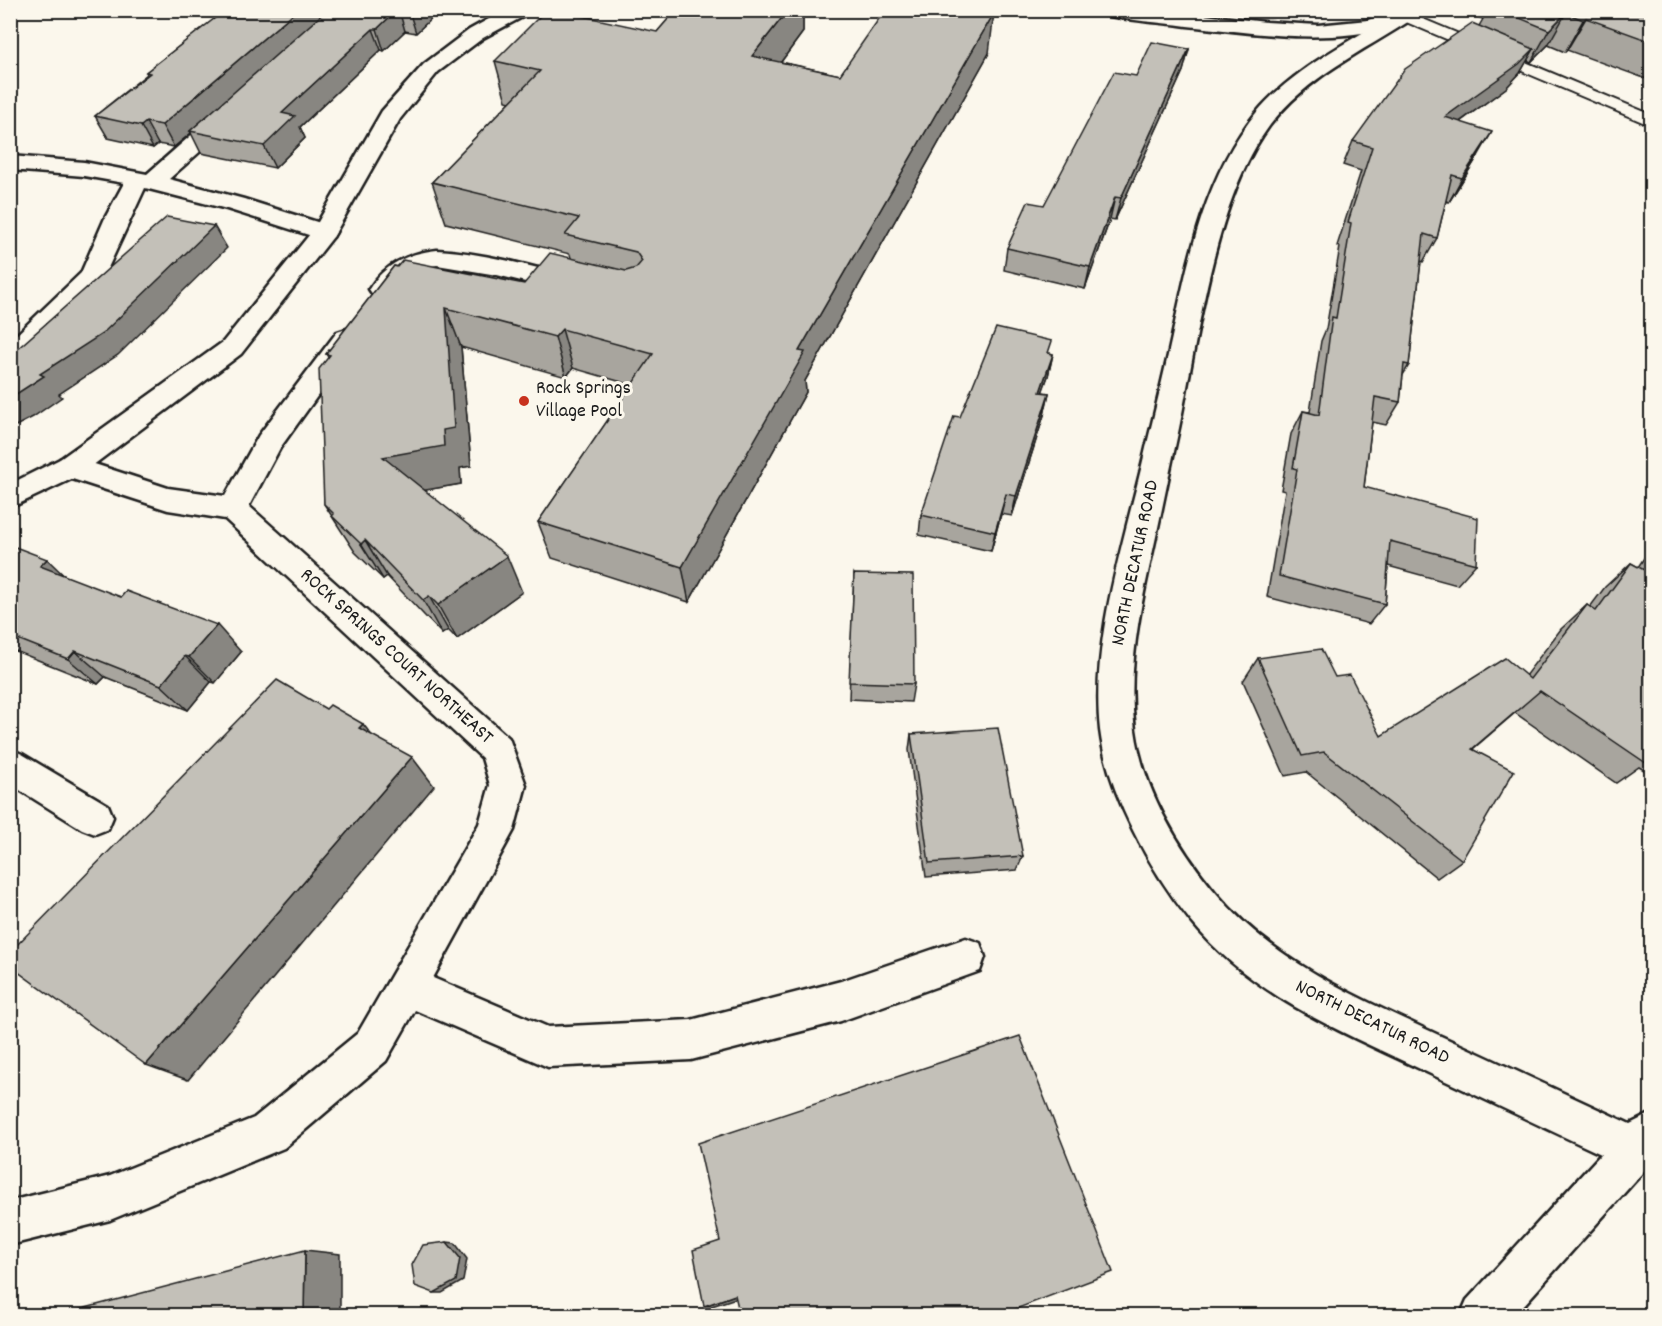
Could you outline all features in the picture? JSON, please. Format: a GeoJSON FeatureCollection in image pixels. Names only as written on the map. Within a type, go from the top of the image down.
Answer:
{"type":"FeatureCollection","features":[{"type":"Feature","properties":{"kind":"street"},"geometry":{"type":"LineString","coordinates":[[10,497],[70,467],[232,348],[324,232],[390,116],[431,68],[476,34],[521,10]]}},
{"type":"Feature","properties":{"kind":"street"},"geometry":{"type":"LineString","coordinates":[[1108,10],[1310,31],[1353,29],[1409,13]]}},
{"type":"Feature","properties":{"kind":"street","name":"NORTH DECATUR ROAD"},"geometry":{"type":"LineString","coordinates":[[1409,13],[1284,96],[1248,141],[1232,170],[1207,245],[1120,623],[1115,692],[1118,735],[1133,787],[1148,823],[1189,891],[1218,926],[1257,960],[1291,984],[1325,1003],[1643,1141]]}},
{"type":"Feature","properties":{"kind":"street"},"geometry":{"type":"LineString","coordinates":[[10,357],[92,277],[117,218],[144,182],[248,97]]}},
{"type":"Feature","properties":{"kind":"street"},"geometry":{"type":"LineString","coordinates":[[10,163],[84,170],[144,182],[264,212],[324,232]]}},
{"type":"Feature","properties":{"kind":"street"},"geometry":{"type":"LineString","coordinates":[[70,467],[168,499],[233,509],[269,442],[392,276],[423,259],[471,262],[599,292]]}},
{"type":"Feature","properties":{"kind":"street","name":"ROCK SPRINGS COURT NORTHEAST"},"geometry":{"type":"LineString","coordinates":[[10,1223],[110,1198],[269,1133],[372,1047],[496,830],[508,785],[497,748],[233,509]]}},
{"type":"Feature","properties":{"kind":"street"},"geometry":{"type":"LineString","coordinates":[[10,765],[95,817]]}},
{"type":"Feature","properties":{"kind":"street"},"geometry":{"type":"LineString","coordinates":[[407,987],[548,1047],[691,1040],[841,1001],[966,957]]}},
{"type":"Feature","properties":{"kind":"street"},"geometry":{"type":"LineString","coordinates":[[1483,1316],[1643,1141]]}},
{"type":"Feature","properties":{"kind":"lane"},"geometry":{"type":"LineString","coordinates":[[1409,13],[1652,121]]}},
{"type":"Feature","properties":{"kind":"building"},"geometry":{"type":"Polygon","coordinates":[[[221,10],[297,10],[162,125],[146,122],[141,126],[95,116],[150,73],[146,72],[224,11],[221,10]]]}},
{"type":"Feature","properties":{"kind":"building"},"geometry":{"type":"Polygon","coordinates":[[[327,10],[397,10],[377,29],[373,29],[282,113],[295,116],[264,146],[190,131],[327,10]]]}},
{"type":"Feature","properties":{"kind":"building"},"geometry":{"type":"Polygon","coordinates":[[[546,10],[657,32],[676,10],[788,10],[752,56],[840,75],[885,10],[981,10],[994,13],[799,351],[805,352],[682,567],[538,522],[653,354],[562,329],[555,337],[446,308],[454,428],[443,430],[444,446],[383,457],[507,556],[438,605],[429,596],[423,600],[365,540],[361,544],[332,516],[334,514],[324,504],[319,369],[330,355],[326,354],[394,266],[397,267],[403,260],[524,284],[550,253],[626,271],[636,268],[642,261],[636,252],[565,235],[579,218],[432,182],[540,71],[495,61],[546,10]]]}},
{"type":"Feature","properties":{"kind":"building"},"geometry":{"type":"Polygon","coordinates":[[[1500,10],[1652,10],[1652,42],[1566,13],[1549,30],[1500,10]]]}},
{"type":"Feature","properties":{"kind":"building"},"geometry":{"type":"Polygon","coordinates":[[[1472,23],[1534,49],[1519,64],[1445,117],[1492,132],[1462,178],[1452,175],[1437,238],[1424,234],[1409,365],[1404,364],[1400,402],[1375,397],[1364,487],[1478,518],[1476,564],[1390,541],[1385,604],[1279,576],[1297,469],[1293,468],[1303,411],[1319,415],[1332,317],[1336,318],[1351,223],[1348,222],[1372,147],[1353,141],[1405,69],[1472,23]]]}},
{"type":"Feature","properties":{"kind":"building"},"geometry":{"type":"Polygon","coordinates":[[[1152,42],[1189,49],[1121,198],[1115,197],[1090,267],[1007,248],[1028,202],[1044,205],[1114,72],[1136,76],[1152,42]]]}},
{"type":"Feature","properties":{"kind":"building"},"geometry":{"type":"Polygon","coordinates":[[[167,217],[214,226],[102,334],[40,374],[44,376],[10,398],[10,346],[16,350],[167,217]]]}},
{"type":"Feature","properties":{"kind":"building"},"geometry":{"type":"Polygon","coordinates":[[[996,328],[1052,341],[1048,353],[1053,354],[1040,392],[1049,393],[1016,496],[1006,494],[995,532],[921,515],[954,416],[960,417],[996,328]]]}},
{"type":"Feature","properties":{"kind":"building"},"geometry":{"type":"Polygon","coordinates":[[[10,545],[47,559],[40,566],[121,597],[126,591],[217,625],[189,657],[185,656],[161,685],[75,651],[68,659],[10,636],[10,545]]]}},
{"type":"Feature","properties":{"kind":"building"},"geometry":{"type":"Polygon","coordinates":[[[1652,562],[1652,755],[1646,763],[1540,691],[1472,749],[1514,771],[1462,860],[1324,752],[1302,756],[1258,658],[1321,649],[1335,677],[1350,675],[1381,736],[1505,658],[1530,679],[1587,605],[1596,611],[1631,563],[1646,571],[1652,562]]]}},
{"type":"Feature","properties":{"kind":"building"},"geometry":{"type":"Polygon","coordinates":[[[854,574],[913,575],[914,684],[849,682],[854,574]]]}},
{"type":"Feature","properties":{"kind":"building"},"geometry":{"type":"Polygon","coordinates":[[[277,680],[326,709],[330,705],[363,724],[359,728],[412,757],[146,1065],[10,966],[10,952],[277,680]]]}},
{"type":"Feature","properties":{"kind":"building"},"geometry":{"type":"Polygon","coordinates":[[[998,728],[1023,856],[929,863],[911,734],[998,728]]]}},
{"type":"Feature","properties":{"kind":"building"},"geometry":{"type":"Polygon","coordinates":[[[1020,1036],[1113,1272],[997,1316],[740,1316],[735,1295],[704,1306],[693,1250],[720,1241],[698,1143],[1020,1036]]]}},
{"type":"Feature","properties":{"kind":"building"},"geometry":{"type":"Polygon","coordinates":[[[447,1242],[460,1258],[456,1281],[434,1293],[415,1286],[412,1265],[423,1245],[447,1242]]]}},
{"type":"Feature","properties":{"kind":"building"},"geometry":{"type":"Polygon","coordinates":[[[305,1250],[304,1316],[55,1316],[305,1250]]]}},
{"type":"Feature","properties":{"kind":"place","name":"Rock Springs Village Pool"},"geometry":{"type":"Point","coordinates":[524,401]}}]}
